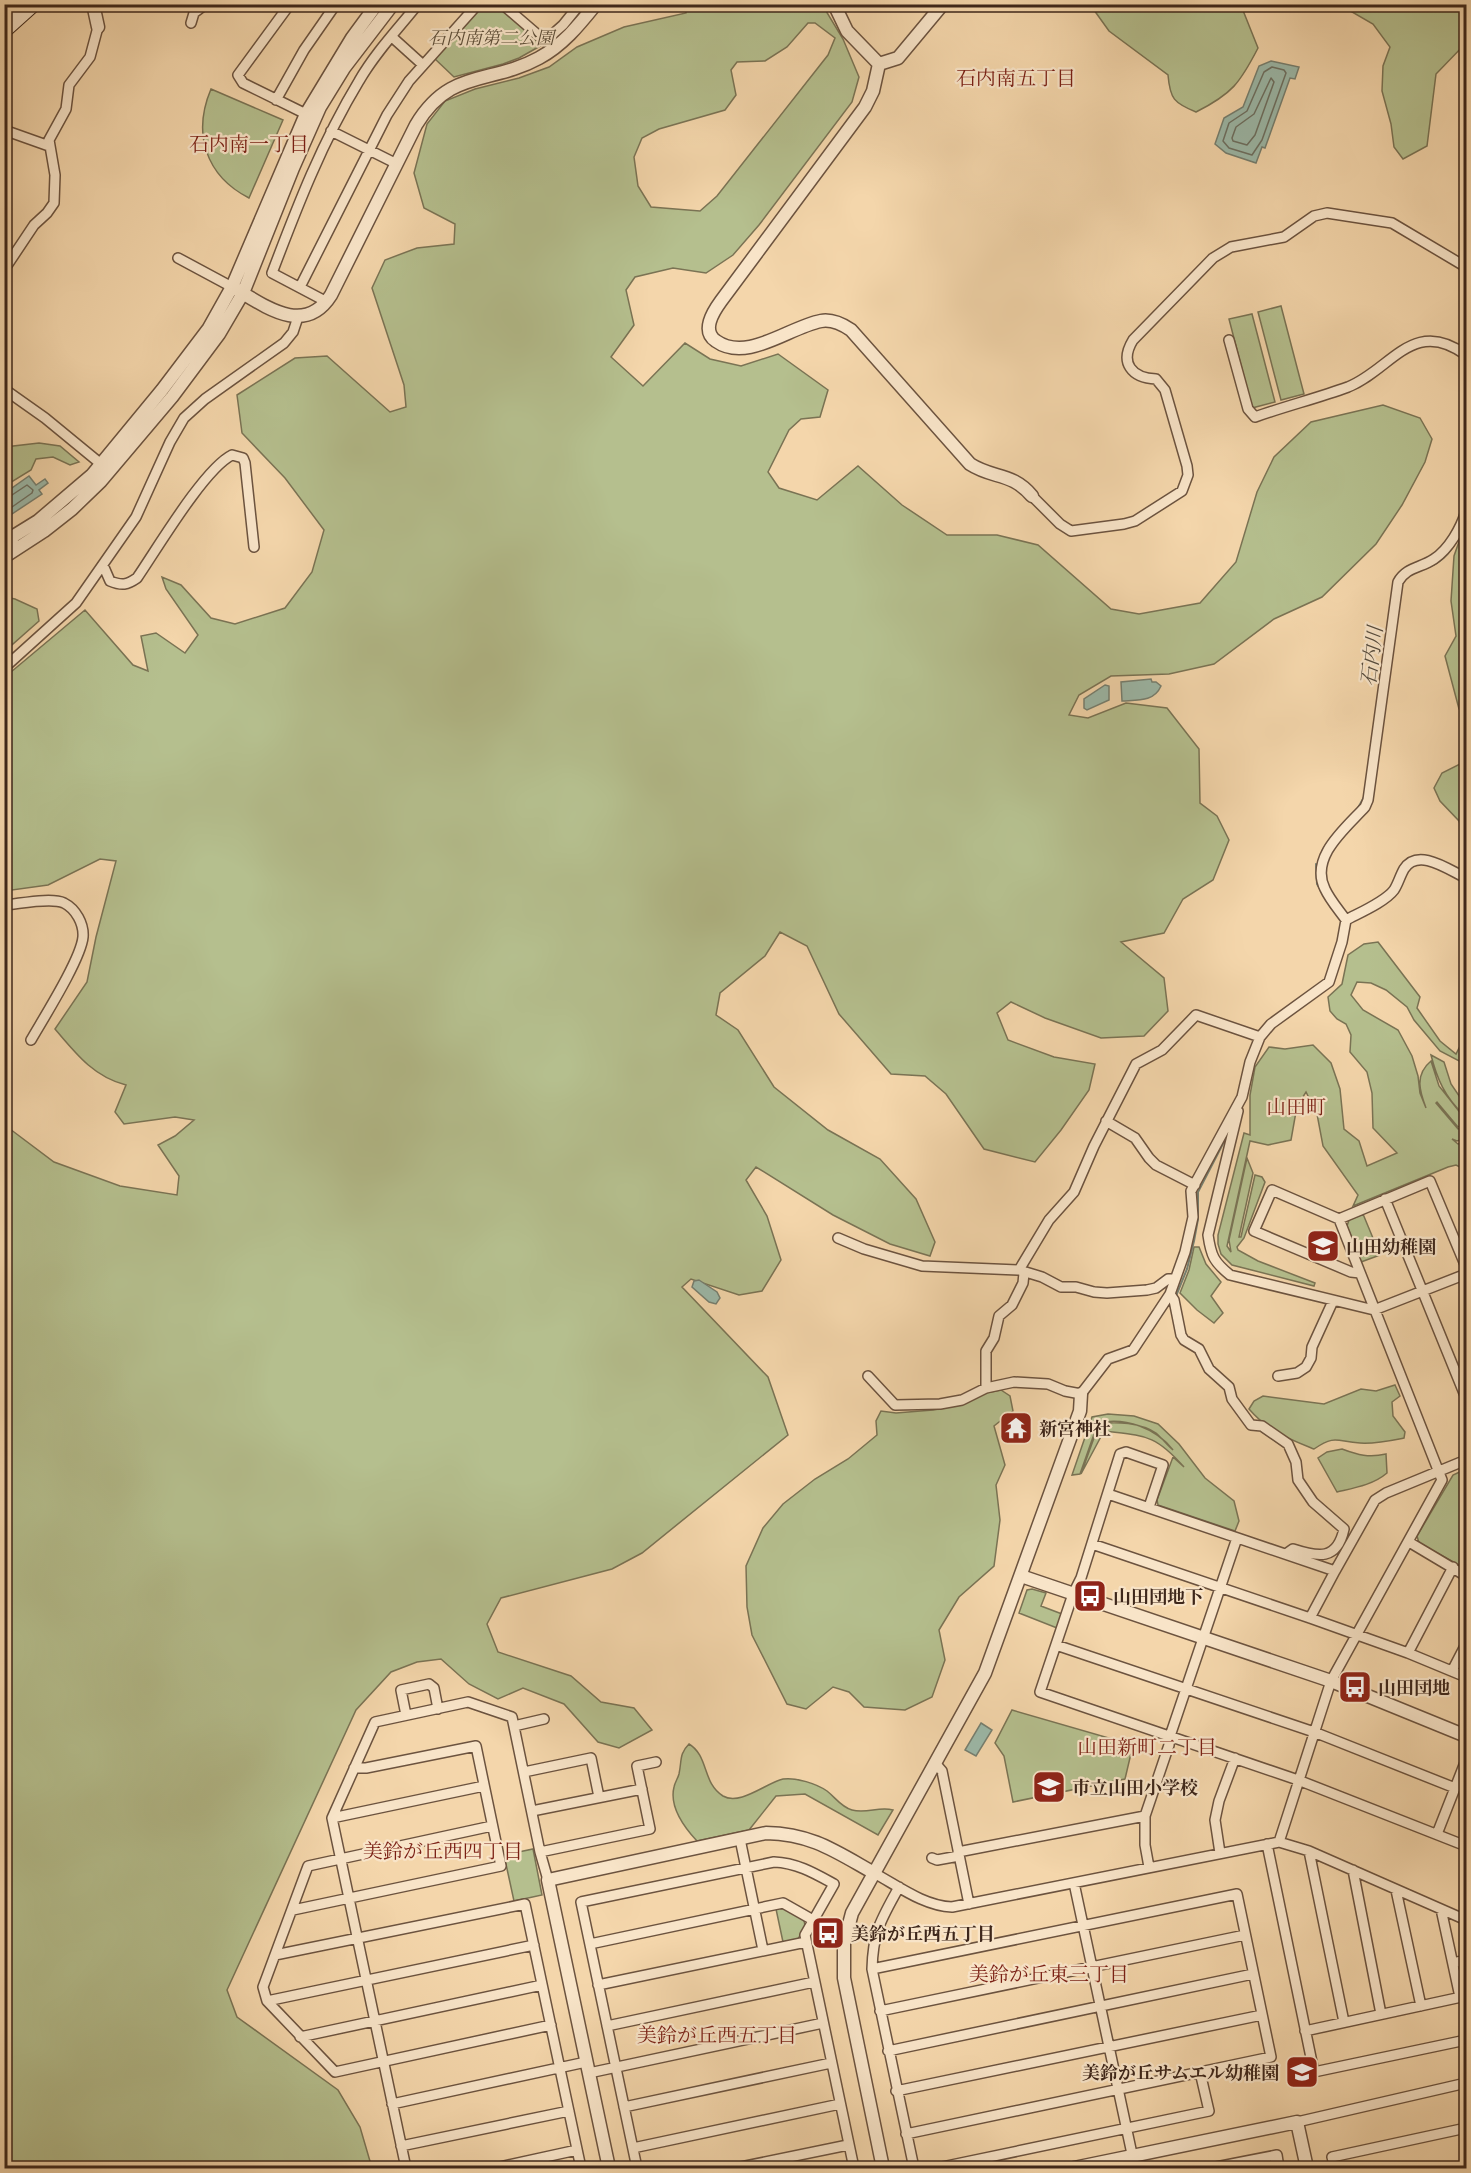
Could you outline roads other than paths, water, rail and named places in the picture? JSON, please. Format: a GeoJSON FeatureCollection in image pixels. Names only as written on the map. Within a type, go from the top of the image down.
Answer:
{"type":"FeatureCollection","features":[{"type":"Feature","properties":{"kind":"main road"},"geometry":{"type":"LineString","coordinates":[[4,15],[16,4]]}},
{"type":"Feature","properties":{"kind":"main road"},"geometry":{"type":"LineString","coordinates":[[4,31],[34,4]]}},
{"type":"Feature","properties":{"kind":"street"},"geometry":{"type":"LineString","coordinates":[[4,270],[34,225],[48,213],[54,203],[55,175],[49,146],[51,136],[66,109],[69,85],[90,57],[98,27],[93,4]]}},
{"type":"Feature","properties":{"kind":"street"},"geometry":{"type":"LineString","coordinates":[[191,23],[194,14],[206,4]]}},
{"type":"Feature","properties":{"kind":"street"},"geometry":{"type":"LineString","coordinates":[[290,4],[238,75],[243,83],[306,114]]}},
{"type":"Feature","properties":{"kind":"street"},"geometry":{"type":"LineString","coordinates":[[276,100],[304,50],[336,4]]}},
{"type":"Feature","properties":{"kind":"street"},"geometry":{"type":"LineString","coordinates":[[9,539],[72,509],[101,481],[172,397],[228,322],[237,290],[306,114],[352,38],[377,4]]}},
{"type":"Feature","properties":{"kind":"street"},"geometry":{"type":"LineString","coordinates":[[4,556],[9,539],[65,500],[101,465],[200,341],[237,290],[320,107],[349,61],[393,4]]}},
{"type":"Feature","properties":{"kind":"street"},"geometry":{"type":"LineString","coordinates":[[327,302],[272,273],[303,189],[331,131],[360,79],[418,4]]}},
{"type":"Feature","properties":{"kind":"street"},"geometry":{"type":"LineString","coordinates":[[300,287],[387,115],[409,81],[478,4]]}},
{"type":"Feature","properties":{"kind":"street"},"geometry":{"type":"LineString","coordinates":[[502,4],[545,41],[574,6]]}},
{"type":"Feature","properties":{"kind":"street"},"geometry":{"type":"LineString","coordinates":[[178,258],[284,315],[298,316],[317,310],[327,302],[422,115],[437,98],[465,81],[506,71],[538,59],[566,39],[596,4]]}},
{"type":"Feature","properties":{"kind":"street"},"geometry":{"type":"LineString","coordinates":[[834,4],[847,31],[879,64]]}},
{"type":"Feature","properties":{"kind":"street"},"geometry":{"type":"LineString","coordinates":[[879,64],[898,58],[943,4]]}},
{"type":"Feature","properties":{"kind":"street"},"geometry":{"type":"LineString","coordinates":[[392,37],[423,66]]}},
{"type":"Feature","properties":{"kind":"street"},"geometry":{"type":"LineString","coordinates":[[879,64],[873,92],[865,107],[720,301],[712,314],[709,324],[710,333],[713,339],[726,347],[738,349],[764,343],[821,321],[839,323],[851,330],[970,464],[984,472],[1013,479],[1024,486],[1060,524],[1071,531],[1135,521],[1182,491],[1188,475],[1187,466],[1165,390],[1156,379],[1135,374],[1130,366],[1128,352],[1133,340],[1214,258],[1231,248],[1284,237],[1314,216],[1328,213],[1392,223],[1467,267]]}},
{"type":"Feature","properties":{"kind":"street"},"geometry":{"type":"LineString","coordinates":[[4,130],[49,146]]}},
{"type":"Feature","properties":{"kind":"street"},"geometry":{"type":"LineString","coordinates":[[331,131],[397,164]]}},
{"type":"Feature","properties":{"kind":"street"},"geometry":{"type":"LineString","coordinates":[[4,668],[76,603],[136,518],[170,441],[184,418],[205,399],[284,343],[294,332],[298,316]]}},
{"type":"Feature","properties":{"kind":"street"},"geometry":{"type":"LineString","coordinates":[[1229,340],[1248,409],[1256,417],[1350,386],[1390,357],[1416,344],[1439,342],[1467,355]]}},
{"type":"Feature","properties":{"kind":"street"},"geometry":{"type":"LineString","coordinates":[[4,389],[45,417],[101,465]]}},
{"type":"Feature","properties":{"kind":"street"},"geometry":{"type":"LineString","coordinates":[[103,565],[110,581],[119,585],[128,584],[137,578],[193,496],[225,459],[232,455],[243,458],[245,463],[254,547]]}},
{"type":"Feature","properties":{"kind":"street"},"geometry":{"type":"LineString","coordinates":[[1467,511],[1443,551],[1428,562],[1406,572],[1398,582],[1368,800],[1365,807],[1331,845],[1322,861],[1321,878],[1324,888],[1346,920],[1342,942],[1329,982],[1271,1024],[1260,1037],[1250,1062],[1208,1235],[1210,1250],[1216,1264],[1230,1275],[1374,1310],[1467,1274]]}},
{"type":"Feature","properties":{"kind":"street"},"geometry":{"type":"LineString","coordinates":[[1346,920],[1388,896],[1394,890],[1405,867],[1414,859],[1423,859],[1467,878]]}},
{"type":"Feature","properties":{"kind":"street"},"geometry":{"type":"LineString","coordinates":[[4,905],[63,902],[76,912],[81,924],[83,938],[72,966],[31,1040]]}},
{"type":"Feature","properties":{"kind":"street"},"geometry":{"type":"LineString","coordinates":[[986,1388],[986,1351],[994,1338],[999,1316],[1012,1305],[1023,1283],[1021,1271],[1050,1220],[1074,1192],[1106,1121],[1136,1064],[1162,1050],[1196,1015],[1260,1037]]}},
{"type":"Feature","properties":{"kind":"street"},"geometry":{"type":"LineString","coordinates":[[884,2169],[842,1965],[847,1927],[852,1913],[985,1673],[1080,1411],[1081,1394],[1108,1359],[1133,1350],[1170,1294],[1185,1252],[1193,1217],[1191,1191],[1242,1097]]}},
{"type":"Feature","properties":{"kind":"street"},"geometry":{"type":"LineString","coordinates":[[1106,1121],[1136,1138],[1156,1165],[1195,1185]]}},
{"type":"Feature","properties":{"kind":"street"},"geometry":{"type":"LineString","coordinates":[[1339,1219],[1430,1181],[1467,1267]]}},
{"type":"Feature","properties":{"kind":"street"},"geometry":{"type":"LineString","coordinates":[[1279,1842],[1331,1681],[1442,1480],[1339,1219],[1272,1190],[1254,1231],[1351,1272],[1360,1273]]}},
{"type":"Feature","properties":{"kind":"street"},"geometry":{"type":"LineString","coordinates":[[1385,1199],[1467,1398]]}},
{"type":"Feature","properties":{"kind":"street"},"geometry":{"type":"LineString","coordinates":[[838,1238],[864,1249],[922,1266],[1021,1271],[1042,1277],[1061,1287],[1076,1287],[1107,1293],[1147,1290],[1156,1288],[1168,1279],[1175,1279]]}},
{"type":"Feature","properties":{"kind":"street"},"geometry":{"type":"LineString","coordinates":[[1170,1294],[1174,1300],[1184,1340],[1199,1349],[1209,1369],[1229,1387],[1232,1400],[1251,1425],[1262,1426],[1288,1444],[1296,1462],[1298,1480],[1313,1502],[1344,1529],[1332,1552],[1327,1555],[1314,1556],[1293,1549],[1286,1554]]}},
{"type":"Feature","properties":{"kind":"street"},"geometry":{"type":"LineString","coordinates":[[1278,1376],[1297,1373],[1306,1367],[1311,1358],[1312,1347],[1333,1301]]}},
{"type":"Feature","properties":{"kind":"street"},"geometry":{"type":"LineString","coordinates":[[868,1376],[895,1405],[940,1404],[962,1400],[986,1388],[1014,1382],[1048,1383],[1065,1391],[1081,1394]]}},
{"type":"Feature","properties":{"kind":"street"},"geometry":{"type":"LineString","coordinates":[[1149,1508],[1163,1465],[1126,1452],[1120,1454],[1081,1578],[1073,1594],[1040,1692],[1298,1780],[1467,1846]]}},
{"type":"Feature","properties":{"kind":"street"},"geometry":{"type":"LineString","coordinates":[[1311,1618],[1375,1500],[1386,1493],[1467,1460]]}},
{"type":"Feature","properties":{"kind":"street"},"geometry":{"type":"LineString","coordinates":[[1108,1494],[1335,1571]]}},
{"type":"Feature","properties":{"kind":"street"},"geometry":{"type":"LineString","coordinates":[[1149,1867],[1145,1845],[1145,1816],[1185,1688],[1237,1538]]}},
{"type":"Feature","properties":{"kind":"street"},"geometry":{"type":"LineString","coordinates":[[1409,1542],[1467,1576]]}},
{"type":"Feature","properties":{"kind":"street"},"geometry":{"type":"LineString","coordinates":[[1092,1544],[1311,1618],[1467,1677]]}},
{"type":"Feature","properties":{"kind":"street"},"geometry":{"type":"LineString","coordinates":[[1407,1653],[1453,1567]]}},
{"type":"Feature","properties":{"kind":"street"},"geometry":{"type":"LineString","coordinates":[[1021,1576],[1331,1681],[1467,1736]]}},
{"type":"Feature","properties":{"kind":"street"},"geometry":{"type":"LineString","coordinates":[[1452,1671],[1467,1644]]}},
{"type":"Feature","properties":{"kind":"street"},"geometry":{"type":"LineString","coordinates":[[1056,1645],[1314,1732],[1455,1788]]}},
{"type":"Feature","properties":{"kind":"street"},"geometry":{"type":"LineString","coordinates":[[406,1715],[401,1690],[429,1684],[434,1688],[438,1708]]}},
{"type":"Feature","properties":{"kind":"street"},"geometry":{"type":"LineString","coordinates":[[406,2169],[332,1818],[375,1722],[468,1702],[512,1717],[609,2169]]}},
{"type":"Feature","properties":{"kind":"street"},"geometry":{"type":"LineString","coordinates":[[514,1726],[544,1719]]}},
{"type":"Feature","properties":{"kind":"street"},"geometry":{"type":"LineString","coordinates":[[293,1910],[501,1866],[476,1746],[366,1768],[354,1768]]}},
{"type":"Feature","properties":{"kind":"street"},"geometry":{"type":"LineString","coordinates":[[524,1772],[591,1758],[599,1797]]}},
{"type":"Feature","properties":{"kind":"street"},"geometry":{"type":"LineString","coordinates":[[1220,1854],[1215,1820],[1235,1758]]}},
{"type":"Feature","properties":{"kind":"street"},"geometry":{"type":"LineString","coordinates":[[1437,1834],[1467,1760]]}},
{"type":"Feature","properties":{"kind":"street"},"geometry":{"type":"LineString","coordinates":[[540,1852],[650,1829],[637,1766],[656,1762]]}},
{"type":"Feature","properties":{"kind":"street"},"geometry":{"type":"LineString","coordinates":[[935,1763],[942,1771],[969,1904]]}},
{"type":"Feature","properties":{"kind":"street"},"geometry":{"type":"LineString","coordinates":[[332,1818],[484,1786]]}},
{"type":"Feature","properties":{"kind":"street"},"geometry":{"type":"LineString","coordinates":[[532,1811],[642,1789]]}},
{"type":"Feature","properties":{"kind":"street"},"geometry":{"type":"LineString","coordinates":[[932,1858],[936,1860],[1145,1816]]}},
{"type":"Feature","properties":{"kind":"street"},"geometry":{"type":"LineString","coordinates":[[492,1826],[308,1866],[263,1987],[267,2001],[335,2072],[551,2025]]}},
{"type":"Feature","properties":{"kind":"street"},"geometry":{"type":"LineString","coordinates":[[548,1880],[766,1833],[786,1833],[822,1844],[899,1887],[941,1906],[952,1907],[1279,1842],[1309,1851],[1467,1920]]}},
{"type":"Feature","properties":{"kind":"street"},"geometry":{"type":"LineString","coordinates":[[740,1839],[762,1950]]}},
{"type":"Feature","properties":{"kind":"street"},"geometry":{"type":"LineString","coordinates":[[1267,1844],[1314,2073],[1467,2040]]}},
{"type":"Feature","properties":{"kind":"street"},"geometry":{"type":"LineString","coordinates":[[1309,1851],[1344,2022]]}},
{"type":"Feature","properties":{"kind":"street"},"geometry":{"type":"LineString","coordinates":[[637,2169],[581,1902],[774,1862],[802,1867],[834,1884],[805,1935],[854,2169]]}},
{"type":"Feature","properties":{"kind":"street"},"geometry":{"type":"LineString","coordinates":[[1353,1870],[1381,2014]]}},
{"type":"Feature","properties":{"kind":"street"},"geometry":{"type":"LineString","coordinates":[[1074,1883],[1134,2162]]}},
{"type":"Feature","properties":{"kind":"street"},"geometry":{"type":"LineString","coordinates":[[899,1887],[877,1926],[872,1969],[914,2169]]}},
{"type":"Feature","properties":{"kind":"street"},"geometry":{"type":"LineString","coordinates":[[1396,1890],[1421,2006]]}},
{"type":"Feature","properties":{"kind":"street"},"geometry":{"type":"LineString","coordinates":[[872,1969],[1237,1894],[1254,1974],[1271,2057],[906,2134]]}},
{"type":"Feature","properties":{"kind":"street"},"geometry":{"type":"LineString","coordinates":[[590,1944],[783,1903],[813,1920]]}},
{"type":"Feature","properties":{"kind":"street"},"geometry":{"type":"LineString","coordinates":[[275,1955],[525,1904],[581,2169]]}},
{"type":"Feature","properties":{"kind":"street"},"geometry":{"type":"LineString","coordinates":[[1305,2031],[1463,1997],[1441,1910]]}},
{"type":"Feature","properties":{"kind":"street"},"geometry":{"type":"LineString","coordinates":[[880,2011],[1245,1935]]}},
{"type":"Feature","properties":{"kind":"street"},"geometry":{"type":"LineString","coordinates":[[598,1985],[806,1942]]}},
{"type":"Feature","properties":{"kind":"street"},"geometry":{"type":"LineString","coordinates":[[267,2001],[534,1945]]}},
{"type":"Feature","properties":{"kind":"street"},"geometry":{"type":"LineString","coordinates":[[1453,1964],[1467,1960]]}},
{"type":"Feature","properties":{"kind":"street"},"geometry":{"type":"LineString","coordinates":[[888,2052],[1254,1974]]}},
{"type":"Feature","properties":{"kind":"street"},"geometry":{"type":"LineString","coordinates":[[607,2026],[814,1982]]}},
{"type":"Feature","properties":{"kind":"street"},"geometry":{"type":"LineString","coordinates":[[300,2037],[542,1985]]}},
{"type":"Feature","properties":{"kind":"street"},"geometry":{"type":"LineString","coordinates":[[896,2091],[1262,2015]]}},
{"type":"Feature","properties":{"kind":"street"},"geometry":{"type":"LineString","coordinates":[[392,2104],[560,2067],[615,2067],[823,2023]]}},
{"type":"Feature","properties":{"kind":"street"},"geometry":{"type":"LineString","coordinates":[[624,2107],[831,2063]]}},
{"type":"Feature","properties":{"kind":"street"},"geometry":{"type":"LineString","coordinates":[[937,2169],[1209,2111],[1200,2072]]}},
{"type":"Feature","properties":{"kind":"street"},"geometry":{"type":"LineString","coordinates":[[1074,2169],[1134,2162],[1467,2083]]}},
{"type":"Feature","properties":{"kind":"street"},"geometry":{"type":"LineString","coordinates":[[633,2148],[840,2104]]}},
{"type":"Feature","properties":{"kind":"street"},"geometry":{"type":"LineString","coordinates":[[401,2146],[569,2111]]}},
{"type":"Feature","properties":{"kind":"street"},"geometry":{"type":"LineString","coordinates":[[1298,2122],[1307,2169]]}},
{"type":"Feature","properties":{"kind":"street"},"geometry":{"type":"LineString","coordinates":[[1335,2169],[1332,2157],[1467,2128]]}},
{"type":"Feature","properties":{"kind":"street"},"geometry":{"type":"LineString","coordinates":[[736,2169],[848,2145]]}},
{"type":"Feature","properties":{"kind":"street"},"geometry":{"type":"LineString","coordinates":[[495,2169],[577,2150]]}},
{"type":"Feature","properties":{"kind":"street"},"geometry":{"type":"LineString","coordinates":[[1211,2169],[1277,2155],[1279,2169]]}},
{"type":"Feature","properties":{"kind":"water"},"geometry":{"type":"Polygon","coordinates":[[[1271,61],[1299,67],[1295,79],[1290,78],[1265,148],[1262,147],[1256,163],[1226,153],[1215,144],[1224,118],[1243,107],[1259,66],[1271,61]]]}},
{"type":"Feature","properties":{"kind":"water"},"geometry":{"type":"Polygon","coordinates":[[[29,476],[36,485],[45,479],[48,483],[39,490],[42,494],[9,516],[5,509],[5,493],[29,476]]]}},
{"type":"Feature","properties":{"kind":"water"},"geometry":{"type":"Polygon","coordinates":[[[1151,679],[1152,682],[1161,686],[1154,695],[1140,700],[1122,701],[1121,682],[1151,679]]]}},
{"type":"Feature","properties":{"kind":"water"},"geometry":{"type":"Polygon","coordinates":[[[1105,685],[1109,686],[1109,700],[1087,710],[1084,708],[1084,699],[1105,685]]]}},
{"type":"Feature","properties":{"kind":"water"},"geometry":{"type":"Polygon","coordinates":[[[699,1280],[717,1292],[720,1298],[716,1304],[709,1302],[692,1287],[694,1281],[699,1280]]]}},
{"type":"Feature","properties":{"kind":"water"},"geometry":{"type":"Polygon","coordinates":[[[981,1723],[992,1730],[976,1756],[965,1750],[981,1723]]]}},
{"type":"Feature","properties":{"kind":"waterway","name":"石内川"},"geometry":{"type":"LineString","coordinates":[[1463,530],[1466,524]]}},
{"type":"Feature","properties":{"kind":"waterway","name":"石内川"},"geometry":{"type":"LineString","coordinates":[[1424,569],[1444,558],[1457,540]]}},
{"type":"Feature","properties":{"kind":"waterway","name":"石内川"},"geometry":{"type":"LineString","coordinates":[[1358,808],[1364,797]]}},
{"type":"Feature","properties":{"kind":"waterway","name":"石内川"},"geometry":{"type":"LineString","coordinates":[[1322,851],[1330,839]]}},
{"type":"Feature","properties":{"kind":"waterway","name":"石内川"},"geometry":{"type":"LineString","coordinates":[[1316,864],[1317,884],[1332,909]]}},
{"type":"Feature","properties":{"kind":"waterway"},"geometry":{"type":"LineString","coordinates":[[1176,1296],[1187,1269],[1194,1241],[1198,1219],[1198,1192],[1228,1134]]}},
{"type":"Feature","properties":{"kind":"waterway"},"geometry":{"type":"LineString","coordinates":[[1261,1431],[1284,1447]]}},
{"type":"Feature","properties":{"kind":"place","name":"山田幼稚園"},"geometry":{"type":"Point","coordinates":[1323,1246]}},
{"type":"Feature","properties":{"kind":"place","name":"新宮神社"},"geometry":{"type":"Point","coordinates":[1016,1428]}},
{"type":"Feature","properties":{"kind":"place","name":"山田団地下"},"geometry":{"type":"Point","coordinates":[1090,1596]}},
{"type":"Feature","properties":{"kind":"place","name":"山田団地"},"geometry":{"type":"Point","coordinates":[1355,1687]}},
{"type":"Feature","properties":{"kind":"place","name":"市立山田小学校"},"geometry":{"type":"Point","coordinates":[1049,1787]}},
{"type":"Feature","properties":{"kind":"place","name":"美鈴が丘西五丁目"},"geometry":{"type":"Point","coordinates":[828,1933]}},
{"type":"Feature","properties":{"kind":"place","name":"美鈴が丘サムエル幼稚園"},"geometry":{"type":"Point","coordinates":[1302,2072]}},
{"type":"Feature","properties":{"kind":"district","name":"石内南五丁目"},"geometry":{"type":"Point","coordinates":[1016,77]}},
{"type":"Feature","properties":{"kind":"district","name":"石内南一丁目"},"geometry":{"type":"Point","coordinates":[249,143]}},
{"type":"Feature","properties":{"kind":"district","name":"山田町"},"geometry":{"type":"Point","coordinates":[1296,1106]}},
{"type":"Feature","properties":{"kind":"district","name":"山田新町二丁目"},"geometry":{"type":"Point","coordinates":[1147,1746]}},
{"type":"Feature","properties":{"kind":"district","name":"美鈴が丘西四丁目"},"geometry":{"type":"Point","coordinates":[443,1850]}},
{"type":"Feature","properties":{"kind":"district","name":"美鈴が丘東三丁目"},"geometry":{"type":"Point","coordinates":[1049,1973]}},
{"type":"Feature","properties":{"kind":"district","name":"美鈴が丘西五丁目"},"geometry":{"type":"Point","coordinates":[717,2034]}},
{"type":"Feature","properties":{"kind":"park label","name":"石内南第二公園"},"geometry":{"type":"Point","coordinates":[491,37]}}]}
